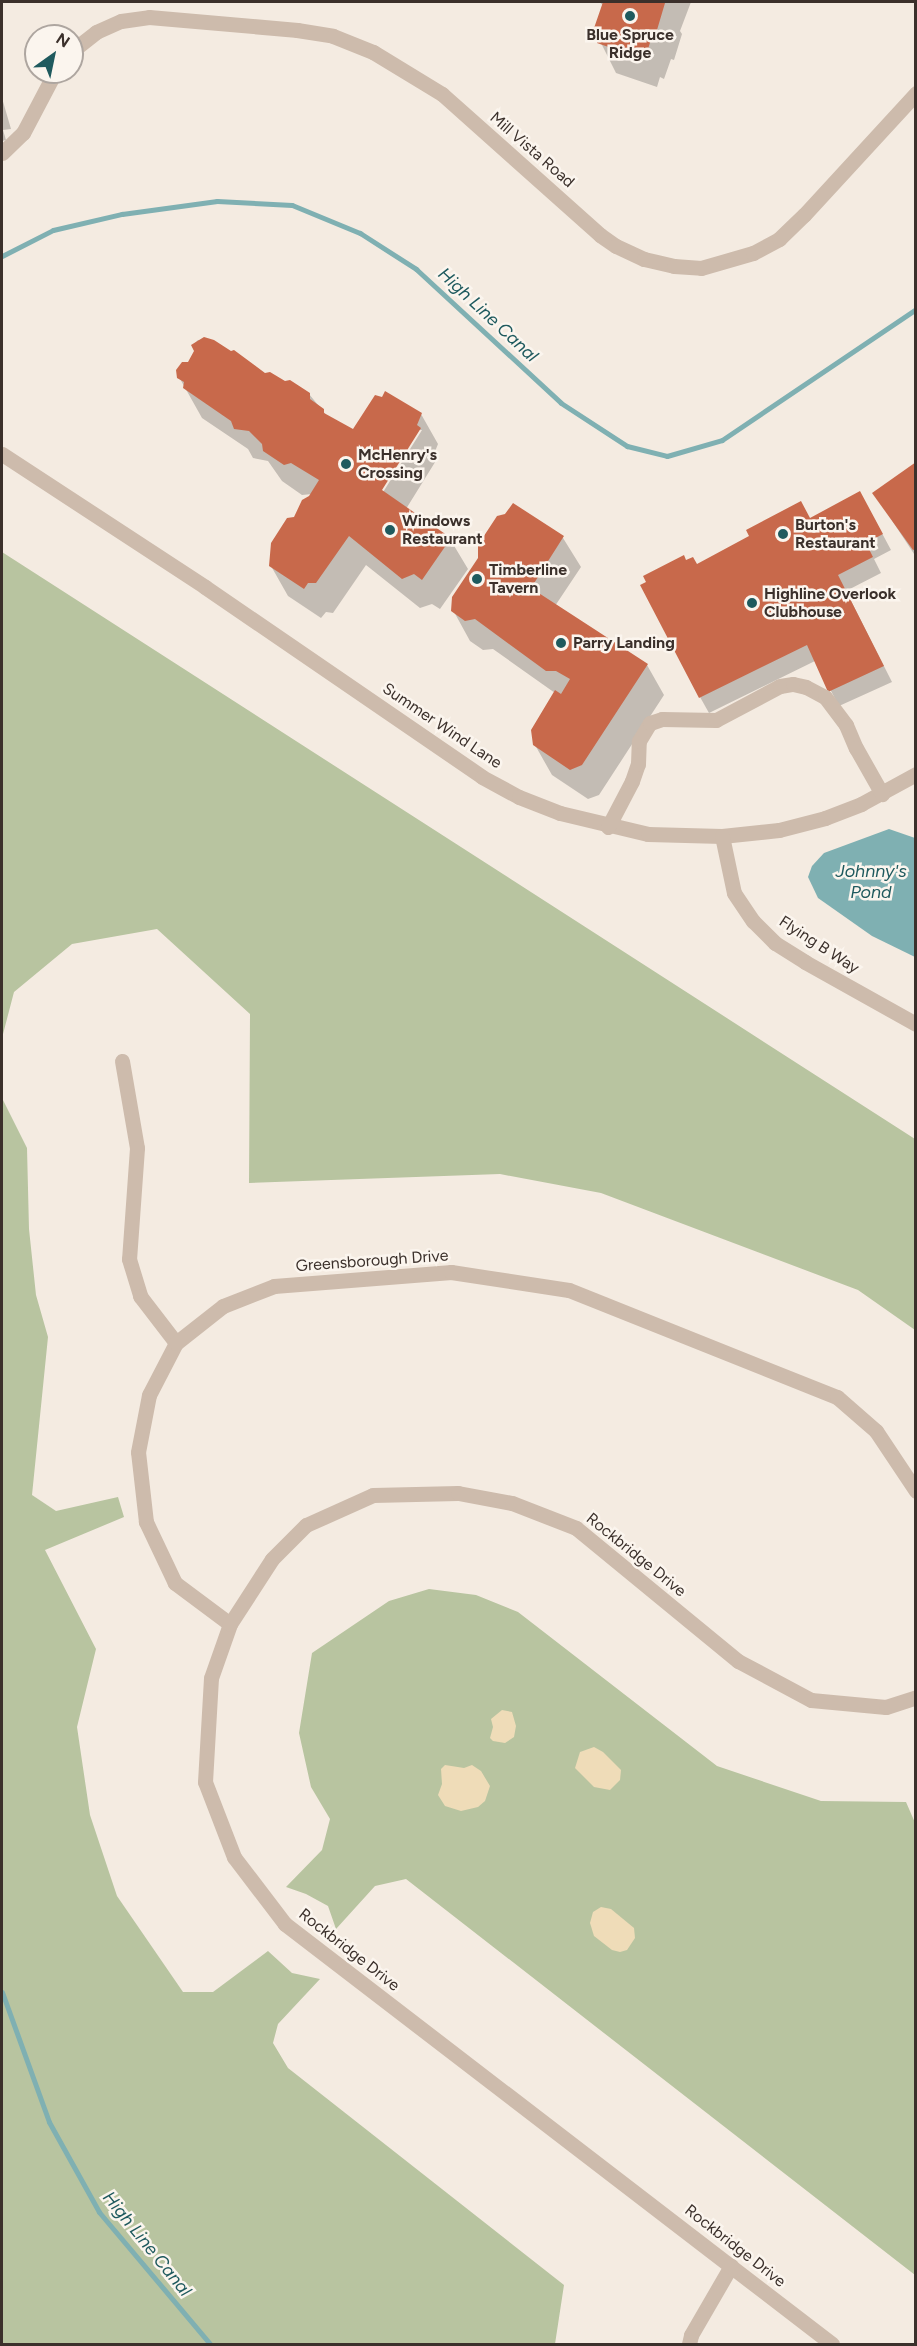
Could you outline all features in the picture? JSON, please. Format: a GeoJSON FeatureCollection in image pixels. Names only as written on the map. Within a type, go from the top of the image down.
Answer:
{"type":"FeatureCollection","features":[{"type":"Feature","properties":{"kind":"street","name":"Mill Vista Road"},"geometry":{"type":"LineString","coordinates":[[84,42],[96,32],[121,21],[149,17],[285,28],[333,36],[373,52],[442,94],[600,235],[616,246],[644,259],[674,266],[701,268],[753,253],[779,239],[804,215],[915,93]]}},
{"type":"Feature","properties":{"kind":"street"},"geometry":{"type":"LineString","coordinates":[[2,153],[23,133],[49,84]]}},
{"type":"Feature","properties":{"kind":"street","name":"Summer Wind Lane"},"geometry":{"type":"LineString","coordinates":[[2,454],[214,593],[482,777],[519,797],[560,813],[648,834],[722,836],[778,830],[825,818],[882,794],[915,774]]}},
{"type":"Feature","properties":{"kind":"street"},"geometry":{"type":"LineString","coordinates":[[608,826],[632,781],[638,765],[639,741],[650,723],[662,719],[716,720],[780,686],[793,684],[806,687],[825,697],[846,725],[882,794]]}},
{"type":"Feature","properties":{"kind":"street","name":"Flying B Way"},"geometry":{"type":"LineString","coordinates":[[722,836],[734,893],[753,921],[775,943],[915,1024]]}},
{"type":"Feature","properties":{"kind":"street"},"geometry":{"type":"LineString","coordinates":[[123,1061],[137,1148],[129,1259],[140,1296],[176,1343]]}},
{"type":"Feature","properties":{"kind":"street","name":"Greensborough Drive"},"geometry":{"type":"LineString","coordinates":[[230,1624],[175,1583],[146,1522],[138,1452],[149,1395],[176,1343],[223,1306],[274,1286],[451,1272],[569,1290],[837,1396],[876,1431],[915,1491]]}},
{"type":"Feature","properties":{"kind":"street","name":"Rockbridge Drive"},"geometry":{"type":"LineString","coordinates":[[832,2344],[285,1924],[234,1857],[205,1782],[211,1678],[230,1624],[272,1559],[306,1525],[373,1495],[458,1493],[512,1503],[576,1528],[738,1661],[811,1700],[886,1707],[915,1697]]}},
{"type":"Feature","properties":{"kind":"street"},"geometry":{"type":"LineString","coordinates":[[689,2344],[691,2335],[731,2266]]}},
{"type":"Feature","properties":{"kind":"green space"},"geometry":{"type":"Polygon","coordinates":[[[2,552],[915,1139],[915,1330],[858,1290],[601,1193],[500,1174],[249,1183],[250,1014],[157,929],[72,944],[14,992],[2,1038],[2,552]]]}},
{"type":"Feature","properties":{"kind":"green space"},"geometry":{"type":"Polygon","coordinates":[[[2,1098],[27,1148],[29,1229],[36,1295],[48,1337],[32,1495],[56,1511],[118,1497],[124,1517],[45,1550],[96,1649],[77,1727],[90,1815],[117,1896],[183,1992],[213,1992],[268,1951],[292,1973],[320,1979],[278,2024],[273,2043],[288,2068],[564,2285],[555,2344],[2,2344],[2,1098]]]}},
{"type":"Feature","properties":{"kind":"green space"},"geometry":{"type":"Polygon","coordinates":[[[429,1589],[476,1595],[518,1612],[717,1766],[821,1801],[906,1802],[916,1825],[915,2275],[406,1879],[375,1886],[336,1929],[328,1906],[306,1894],[286,1887],[322,1850],[330,1819],[311,1787],[299,1733],[312,1653],[389,1601],[429,1589]]]}},
{"type":"Feature","properties":{"kind":"sand"},"geometry":{"type":"Polygon","coordinates":[[[502,1710],[512,1712],[516,1726],[514,1737],[505,1743],[493,1741],[490,1738],[493,1727],[491,1719],[502,1710]]]}},
{"type":"Feature","properties":{"kind":"sand"},"geometry":{"type":"Polygon","coordinates":[[[594,1747],[603,1752],[621,1770],[620,1780],[610,1790],[594,1787],[575,1768],[580,1752],[594,1747]]]}},
{"type":"Feature","properties":{"kind":"sand"},"geometry":{"type":"Polygon","coordinates":[[[445,1765],[464,1768],[472,1765],[481,1771],[490,1786],[485,1801],[478,1807],[461,1811],[445,1806],[438,1795],[442,1784],[441,1769],[445,1765]]]}},
{"type":"Feature","properties":{"kind":"sand"},"geometry":{"type":"Polygon","coordinates":[[[601,1907],[611,1909],[634,1928],[635,1938],[627,1950],[620,1952],[612,1950],[594,1936],[590,1923],[593,1912],[601,1907]]]}},
{"type":"Feature","properties":{"kind":"water","name":"Johnny's Pond"},"geometry":{"type":"Polygon","coordinates":[[[889,829],[915,838],[915,957],[872,936],[818,898],[808,877],[812,866],[824,853],[889,829]]]}},
{"type":"Feature","properties":{"kind":"building","name":"Blue Spruce Ridge"},"geometry":{"type":"Polygon","coordinates":[[[603,2],[665,3],[657,30],[654,30],[648,49],[643,48],[640,58],[597,43],[597,35],[593,31],[603,2]]]}},
{"type":"Feature","properties":{"kind":"building","name":"McHenry's Crossing"},"geometry":{"type":"Polygon","coordinates":[[[204,337],[214,340],[231,351],[234,350],[265,373],[270,372],[285,381],[290,380],[310,393],[310,399],[324,409],[324,413],[353,429],[375,395],[382,397],[385,391],[422,413],[417,425],[421,428],[382,490],[451,538],[422,580],[414,574],[402,579],[349,536],[316,583],[308,583],[304,589],[269,566],[271,543],[287,518],[294,517],[302,500],[309,496],[319,480],[291,463],[284,465],[263,451],[262,444],[249,431],[234,429],[231,421],[183,388],[184,382],[177,378],[176,370],[182,362],[188,362],[194,351],[191,345],[204,337]]]}},
{"type":"Feature","properties":{"kind":"building"},"geometry":{"type":"Polygon","coordinates":[[[916,462],[916,549],[913,550],[872,493],[916,462]]]}},
{"type":"Feature","properties":{"kind":"building","name":"Highline Overlook Clubhouse"},"geometry":{"type":"Polygon","coordinates":[[[860,491],[883,534],[866,543],[873,557],[838,575],[884,666],[828,692],[807,645],[699,698],[640,585],[646,582],[643,576],[684,555],[686,560],[693,557],[697,564],[749,536],[746,530],[801,501],[810,518],[860,491]]]}},
{"type":"Feature","properties":{"kind":"building","name":"Parry Landing"},"geometry":{"type":"Polygon","coordinates":[[[513,503],[564,536],[531,588],[648,664],[582,765],[570,770],[533,745],[531,730],[555,690],[561,694],[570,679],[556,671],[546,671],[475,619],[465,621],[451,611],[452,597],[478,558],[478,545],[497,516],[505,514],[513,503]]]}},
{"type":"Feature","properties":{"kind":"waterway","name":"High Line Canal"},"geometry":{"type":"LineString","coordinates":[[2,256],[53,230],[122,214],[217,201],[292,205],[360,233],[416,269],[561,403],[627,446],[667,456],[722,440],[916,309]]}},
{"type":"Feature","properties":{"kind":"waterway","name":"High Line Canal"},"geometry":{"type":"LineString","coordinates":[[2,1992],[49,2122],[99,2212],[210,2344]]}},
{"type":"Feature","properties":{"kind":"place","name":"Blue Spruce Ridge"},"geometry":{"type":"Point","coordinates":[630,16]}},
{"type":"Feature","properties":{"kind":"place","name":"McHenry's Crossing"},"geometry":{"type":"Point","coordinates":[346,464]}},
{"type":"Feature","properties":{"kind":"place","name":"Windows Restaurant"},"geometry":{"type":"Point","coordinates":[390,530]}},
{"type":"Feature","properties":{"kind":"place","name":"Burton's Restaurant"},"geometry":{"type":"Point","coordinates":[783,534]}},
{"type":"Feature","properties":{"kind":"place","name":"Timberline Tavern"},"geometry":{"type":"Point","coordinates":[477,579]}},
{"type":"Feature","properties":{"kind":"place","name":"Highline Overlook Clubhouse"},"geometry":{"type":"Point","coordinates":[752,603]}},
{"type":"Feature","properties":{"kind":"place","name":"Parry Landing"},"geometry":{"type":"Point","coordinates":[561,643]}}]}
